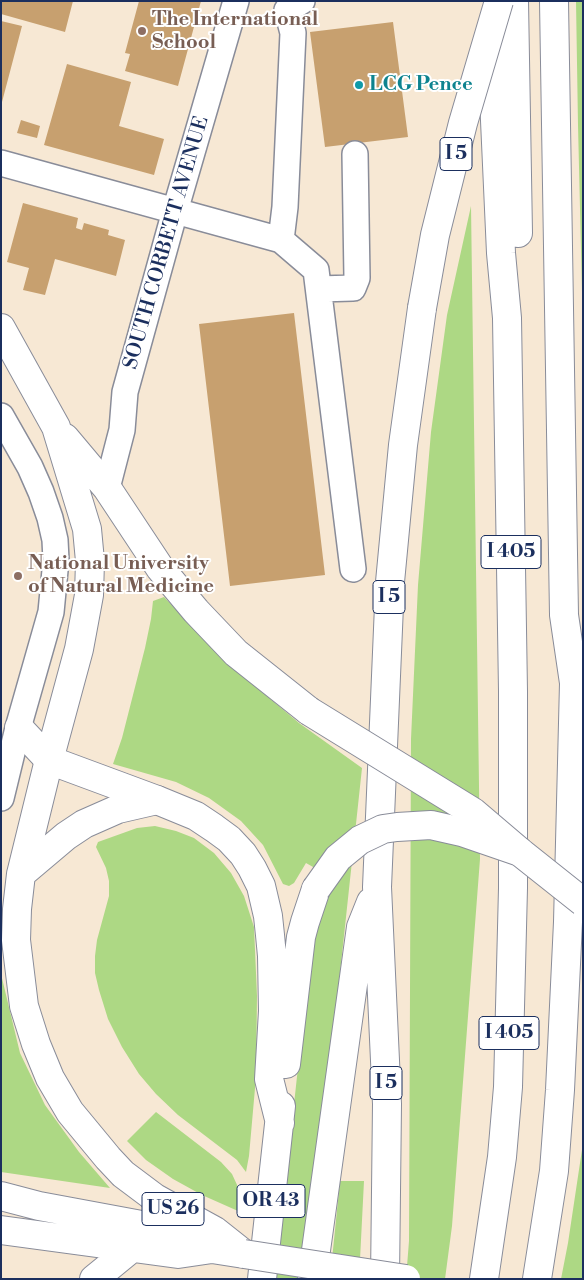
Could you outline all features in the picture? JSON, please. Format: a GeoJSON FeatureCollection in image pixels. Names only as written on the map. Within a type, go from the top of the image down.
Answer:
{"type":"FeatureCollection","features":[{"type":"Feature","properties":{"kind":"main road","name":"I 405"},"geometry":{"type":"LineString","coordinates":[[484,1279],[502,1158],[509,1067],[513,888],[513,691],[507,318],[501,253],[490,1]]}},
{"type":"Feature","properties":{"kind":"main road","name":"I 5"},"geometry":{"type":"LineString","coordinates":[[385,1279],[387,1104],[377,887],[390,582],[403,445],[422,308],[435,235],[461,132],[500,1]]}},
{"type":"Feature","properties":{"kind":"main road"},"geometry":{"type":"LineString","coordinates":[[507,318],[519,249],[514,1]]}},
{"type":"Feature","properties":{"kind":"main road"},"geometry":{"type":"LineString","coordinates":[[554,1],[564,615],[574,683]]}},
{"type":"Feature","properties":{"kind":"main road"},"geometry":{"type":"LineString","coordinates":[[1,328],[56,427],[107,488],[160,568],[196,611],[236,653],[309,711],[473,812],[583,902]]}},
{"type":"Feature","properties":{"kind":"main road"},"geometry":{"type":"LineString","coordinates":[[49,760],[79,649],[90,578],[87,529],[56,427]]}},
{"type":"Feature","properties":{"kind":"main road","name":"I 405"},"geometry":{"type":"LineString","coordinates":[[537,1279],[554,1171],[560,1090],[568,922],[574,683],[583,648]]}},
{"type":"Feature","properties":{"kind":"main road"},"geometry":{"type":"LineString","coordinates":[[19,728],[49,760],[196,816],[228,839],[242,854],[261,886],[268,916],[272,956],[273,1010],[269,1079],[280,1123]]}},
{"type":"Feature","properties":{"kind":"main road","name":"US 26"},"geometry":{"type":"LineString","coordinates":[[49,760],[21,874],[17,909],[16,940],[24,1006],[36,1044],[50,1078],[70,1112],[123,1174],[155,1198],[215,1231],[244,1254]]}},
{"type":"Feature","properties":{"kind":"main road"},"geometry":{"type":"LineString","coordinates":[[21,874],[66,836],[84,824],[118,809],[157,800]]}},
{"type":"Feature","properties":{"kind":"main road"},"geometry":{"type":"LineString","coordinates":[[280,1123],[301,937],[304,922],[316,889],[330,867],[348,848],[374,833],[397,826],[447,828],[520,852]]}},
{"type":"Feature","properties":{"kind":"main road"},"geometry":{"type":"LineString","coordinates":[[312,1279],[362,927],[377,887]]}},
{"type":"Feature","properties":{"kind":"main road","name":"OR 43"},"geometry":{"type":"LineString","coordinates":[[262,1279],[280,1123]]}},
{"type":"Feature","properties":{"kind":"main road"},"geometry":{"type":"LineString","coordinates":[[1,1196],[39,1206],[180,1232],[212,1249]]}},
{"type":"Feature","properties":{"kind":"main road","name":"US 26"},"geometry":{"type":"LineString","coordinates":[[1,1230],[178,1254],[212,1249],[406,1279]]}},
{"type":"Feature","properties":{"kind":"main road"},"geometry":{"type":"LineString","coordinates":[[94,1279],[132,1248]]}},
{"type":"Feature","properties":{"kind":"street","name":"SOUTH CORBETT AVENUE"},"geometry":{"type":"LineString","coordinates":[[107,488],[122,430],[125,392],[174,211],[236,1]]}},
{"type":"Feature","properties":{"kind":"street"},"geometry":{"type":"LineString","coordinates":[[281,240],[285,207],[292,33],[287,10],[302,1]]}},
{"type":"Feature","properties":{"kind":"street"},"geometry":{"type":"LineString","coordinates":[[319,288],[353,288],[357,278],[355,154]]}},
{"type":"Feature","properties":{"kind":"street"},"geometry":{"type":"LineString","coordinates":[[1,164],[281,240],[316,270],[353,569]]}},
{"type":"Feature","properties":{"kind":"street"},"geometry":{"type":"LineString","coordinates":[[1,416],[30,467],[50,518],[54,540],[56,574],[51,612],[19,728],[5,762],[1,798]]}},
{"type":"Feature","properties":{"kind":"green space"},"geometry":{"type":"Polygon","coordinates":[[[576,1],[583,1],[583,334],[578,125],[576,1]]]}},
{"type":"Feature","properties":{"kind":"green space"},"geometry":{"type":"Polygon","coordinates":[[[471,206],[480,859],[452,1226],[445,1279],[406,1279],[409,1241],[411,739],[418,585],[431,432],[447,315],[471,206]]]}},
{"type":"Feature","properties":{"kind":"green space"},"geometry":{"type":"Polygon","coordinates":[[[164,597],[225,661],[299,723],[362,768],[330,1066],[301,1279],[275,1279],[310,957],[326,896],[336,880],[306,863],[294,883],[289,886],[283,884],[263,845],[241,821],[209,798],[176,782],[113,764],[122,738],[145,648],[153,601],[164,597]]]}},
{"type":"Feature","properties":{"kind":"green space"},"geometry":{"type":"Polygon","coordinates":[[[155,826],[194,838],[214,853],[231,873],[244,896],[254,927],[257,996],[256,1077],[246,1172],[237,1160],[178,1115],[139,1074],[122,1047],[108,1019],[99,990],[95,973],[95,956],[97,940],[109,896],[109,881],[106,868],[96,847],[98,842],[137,828],[155,826]]]}},
{"type":"Feature","properties":{"kind":"green space"},"geometry":{"type":"Polygon","coordinates":[[[1,974],[20,1053],[45,1105],[79,1152],[110,1188],[1,1172],[1,974]]]}},
{"type":"Feature","properties":{"kind":"green space"},"geometry":{"type":"Polygon","coordinates":[[[156,1112],[221,1162],[232,1174],[241,1199],[238,1211],[202,1195],[173,1179],[146,1160],[127,1141],[156,1112]]]}},
{"type":"Feature","properties":{"kind":"green space"},"geometry":{"type":"Polygon","coordinates":[[[583,1143],[583,1279],[561,1279],[568,1243],[583,1143]]]}},
{"type":"Feature","properties":{"kind":"green space"},"geometry":{"type":"Polygon","coordinates":[[[340,1181],[364,1181],[359,1279],[330,1279],[340,1181]]]}},
{"type":"Feature","properties":{"kind":"building"},"geometry":{"type":"Polygon","coordinates":[[[1,1],[73,1],[65,32],[1,14],[1,1]]]}},
{"type":"Feature","properties":{"kind":"building"},"geometry":{"type":"Polygon","coordinates":[[[139,1],[201,1],[178,86],[125,71],[130,54],[125,53],[139,1]]]}},
{"type":"Feature","properties":{"kind":"building"},"geometry":{"type":"Polygon","coordinates":[[[1,21],[22,26],[2,102],[1,102],[1,21]]]}},
{"type":"Feature","properties":{"kind":"building","name":"LCG Pence"},"geometry":{"type":"Polygon","coordinates":[[[393,22],[408,137],[325,147],[310,32],[393,22]]]}},
{"type":"Feature","properties":{"kind":"building"},"geometry":{"type":"Polygon","coordinates":[[[67,64],[131,82],[119,126],[164,139],[154,175],[44,145],[67,64]]]}},
{"type":"Feature","properties":{"kind":"building"},"geometry":{"type":"Polygon","coordinates":[[[21,120],[40,126],[37,138],[17,133],[21,120]]]}},
{"type":"Feature","properties":{"kind":"building"},"geometry":{"type":"Polygon","coordinates":[[[23,203],[78,218],[76,228],[82,230],[84,223],[109,230],[108,235],[125,240],[116,276],[55,259],[45,295],[23,290],[29,268],[7,262],[23,203]]]}},
{"type":"Feature","properties":{"kind":"building"},"geometry":{"type":"Polygon","coordinates":[[[294,313],[325,575],[230,586],[199,324],[294,313]]]}},
{"type":"Feature","properties":{"kind":"place","name":"The International School"},"geometry":{"type":"Point","coordinates":[142,31]}},
{"type":"Feature","properties":{"kind":"place","name":"LCG Pence"},"geometry":{"type":"Point","coordinates":[359,85]}},
{"type":"Feature","properties":{"kind":"place","name":"National University of Natural Medicine"},"geometry":{"type":"Point","coordinates":[18,576]}}]}
